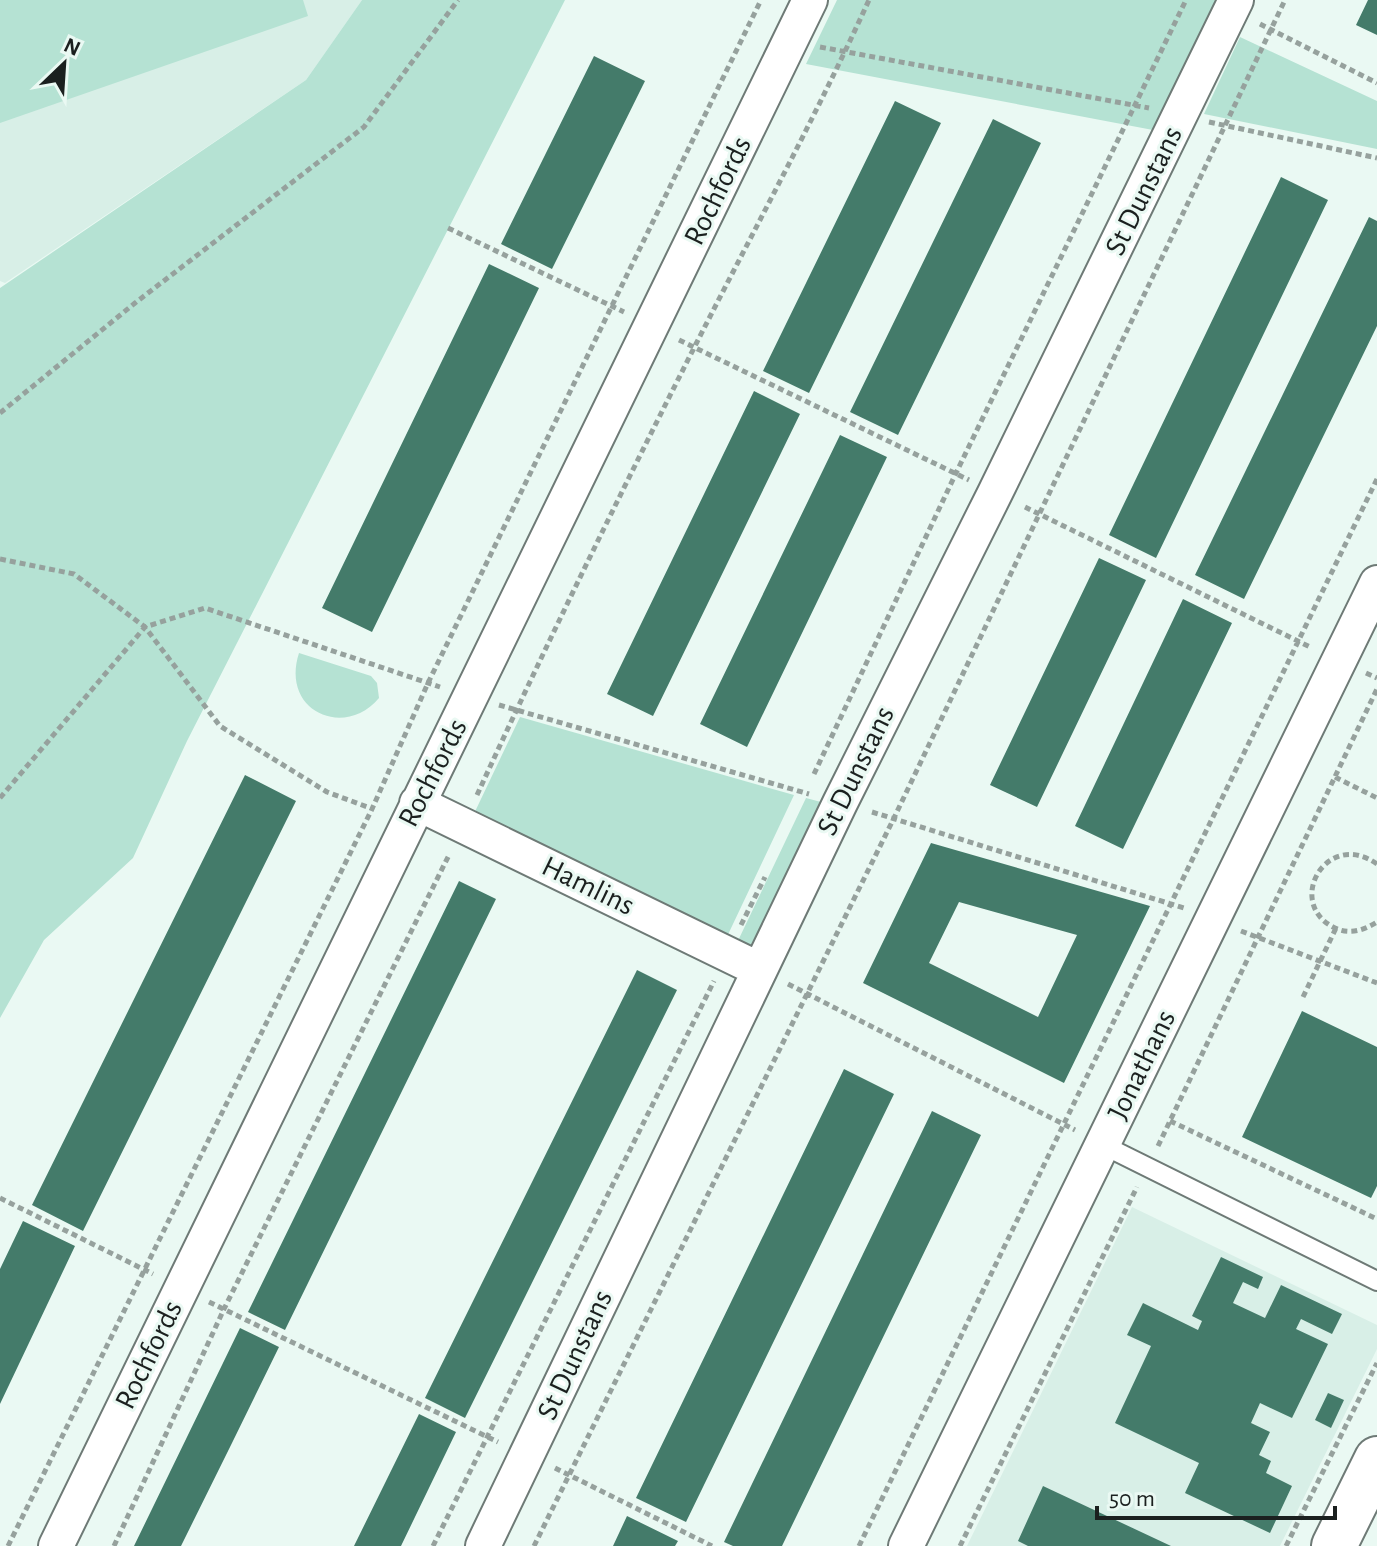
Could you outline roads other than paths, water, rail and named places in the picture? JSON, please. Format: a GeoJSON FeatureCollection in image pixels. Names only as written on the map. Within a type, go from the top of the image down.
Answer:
{"type":"FeatureCollection","features":[{"type":"Feature","properties":{"kind":"street","name":"Rochfords"},"geometry":{"type":"LineString","coordinates":[[56,1546],[810,0]]}},
{"type":"Feature","properties":{"kind":"street","name":"St Dunstans"},"geometry":{"type":"LineString","coordinates":[[483,1546],[758,969],[1233,5]]}},
{"type":"Feature","properties":{"kind":"street","name":"Jonathans"},"geometry":{"type":"LineString","coordinates":[[906,1546],[1377,583]]}},
{"type":"Feature","properties":{"kind":"street","name":"Hamlins"},"geometry":{"type":"LineString","coordinates":[[412,813],[463,825],[758,969]]}},
{"type":"Feature","properties":{"kind":"street"},"geometry":{"type":"LineString","coordinates":[[1334,1546],[1377,1459]]}},
{"type":"Feature","properties":{"kind":"lane"},"geometry":{"type":"LineString","coordinates":[[1103,1145],[1377,1281]]}}]}
